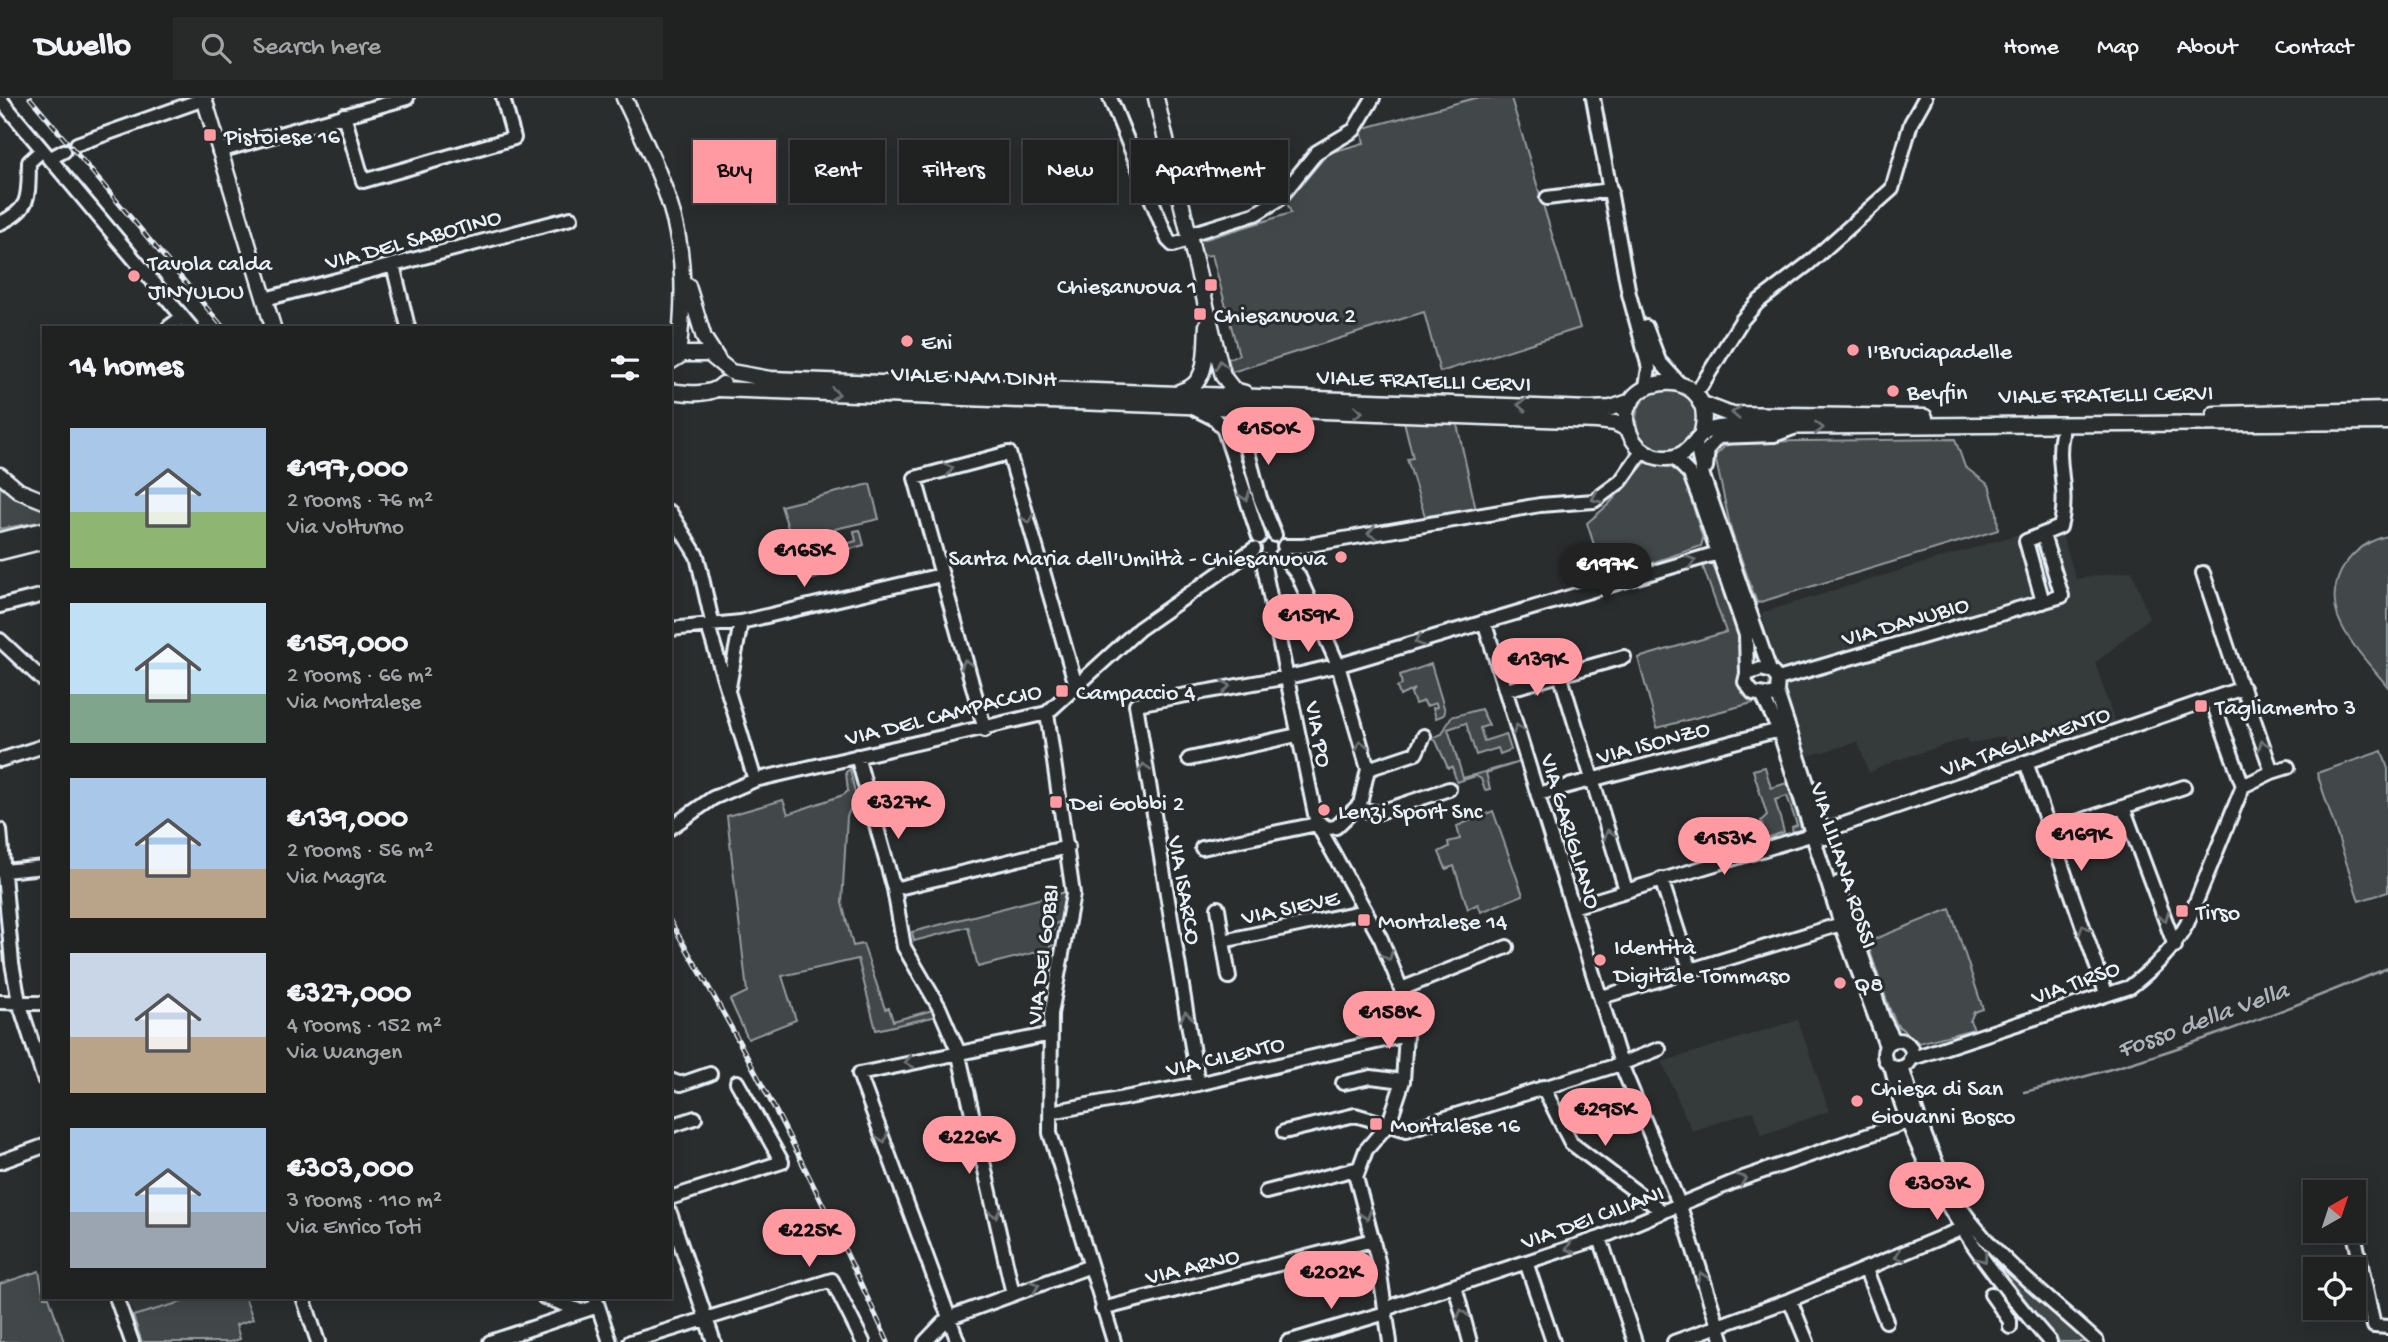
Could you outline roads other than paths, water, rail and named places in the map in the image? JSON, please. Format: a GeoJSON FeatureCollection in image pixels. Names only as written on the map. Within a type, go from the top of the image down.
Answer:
{"type":"FeatureCollection","features":[{"type":"Feature","properties":{"kind":"main road"},"geometry":{"type":"LineString","coordinates":[[204,98],[273,326]]}},
{"type":"Feature","properties":{"kind":"main road"},"geometry":{"type":"LineString","coordinates":[[624,98],[664,181],[677,222],[684,271],[704,338],[722,364],[724,383],[718,389]]}},
{"type":"Feature","properties":{"kind":"main road"},"geometry":{"type":"LineString","coordinates":[[1156,98],[1208,317],[1228,384],[1234,390],[1253,396]]}},
{"type":"Feature","properties":{"kind":"main road"},"geometry":{"type":"LineString","coordinates":[[673,355],[683,323],[684,271]]}},
{"type":"Feature","properties":{"kind":"main road"},"geometry":{"type":"LineString","coordinates":[[1172,393],[1193,387],[1202,374],[1208,317]]}},
{"type":"Feature","properties":{"kind":"main road","name":"VIALE NAM DINH"},"geometry":{"type":"LineString","coordinates":[[673,355],[700,353],[743,376],[770,379],[1213,394]]}},
{"type":"Feature","properties":{"kind":"main road"},"geometry":{"type":"LineString","coordinates":[[1673,457],[1657,457],[1643,450],[1629,430],[1628,415],[1632,401],[1646,386],[1659,382],[1679,383]]}},
{"type":"Feature","properties":{"kind":"main road","name":"VIALE FRATELLI CERVI"},"geometry":{"type":"LineString","coordinates":[[1679,383],[1689,389],[1700,403],[1729,414],[1945,418],[2388,410]]}},
{"type":"Feature","properties":{"kind":"main road","name":"VIALE NAM DINH"},"geometry":{"type":"LineString","coordinates":[[672,390],[701,393],[718,389],[1229,407]]}},
{"type":"Feature","properties":{"kind":"main road"},"geometry":{"type":"LineString","coordinates":[[672,397],[701,393]]}},
{"type":"Feature","properties":{"kind":"main road","name":"VIALE FRATELLI CERVI"},"geometry":{"type":"LineString","coordinates":[[1213,394],[1590,409],[1611,408],[1632,401]]}},
{"type":"Feature","properties":{"kind":"main road"},"geometry":{"type":"LineString","coordinates":[[1699,438],[1704,417],[1700,403]]}},
{"type":"Feature","properties":{"kind":"main road","name":"VIALE FRATELLI CERVI"},"geometry":{"type":"LineString","coordinates":[[1229,407],[1608,421],[1629,430]]}},
{"type":"Feature","properties":{"kind":"main road","name":"VIALE FRATELLI CERVI"},"geometry":{"type":"LineString","coordinates":[[1673,457],[1699,438],[1727,427],[2388,422]]}},
{"type":"Feature","properties":{"kind":"main road"},"geometry":{"type":"LineString","coordinates":[[0,475],[19,491],[42,499]]}},
{"type":"Feature","properties":{"kind":"main road"},"geometry":{"type":"LineString","coordinates":[[4,539],[42,530]]}},
{"type":"Feature","properties":{"kind":"main road"},"geometry":{"type":"LineString","coordinates":[[0,552],[42,542]]}},
{"type":"Feature","properties":{"kind":"street"},"geometry":{"type":"LineString","coordinates":[[77,144],[90,137],[204,98]]}},
{"type":"Feature","properties":{"kind":"street"},"geometry":{"type":"LineString","coordinates":[[219,151],[407,98]]}},
{"type":"Feature","properties":{"kind":"street"},"geometry":{"type":"LineString","coordinates":[[344,115],[363,181],[514,138],[503,98]]}},
{"type":"Feature","properties":{"kind":"street"},"geometry":{"type":"LineString","coordinates":[[1110,98],[1168,240],[1173,245],[1255,214],[1278,200],[1317,152],[1354,130],[1373,98]]}},
{"type":"Feature","properties":{"kind":"street"},"geometry":{"type":"LineString","coordinates":[[1593,98],[1629,294],[1649,368],[1646,386]]}},
{"type":"Feature","properties":{"kind":"street"},"geometry":{"type":"LineString","coordinates":[[1701,386],[1742,320],[1758,302],[1808,264],[1892,189],[1912,123],[1925,98]]}},
{"type":"Feature","properties":{"kind":"street"},"geometry":{"type":"LineString","coordinates":[[0,99],[22,129],[190,326]]}},
{"type":"Feature","properties":{"kind":"street"},"geometry":{"type":"LineString","coordinates":[[0,109],[22,129]]}},
{"type":"Feature","properties":{"kind":"street"},"geometry":{"type":"LineString","coordinates":[[0,223],[19,215],[26,206],[29,163],[45,155],[64,151]]}},
{"type":"Feature","properties":{"kind":"street"},"geometry":{"type":"LineString","coordinates":[[1547,198],[1611,190]]}},
{"type":"Feature","properties":{"kind":"street","name":"VIA DEL SABOTINO"},"geometry":{"type":"LineString","coordinates":[[265,299],[571,218]]}},
{"type":"Feature","properties":{"kind":"street"},"geometry":{"type":"LineString","coordinates":[[394,265],[408,326]]}},
{"type":"Feature","properties":{"kind":"street"},"geometry":{"type":"LineString","coordinates":[[1627,274],[1658,361],[1679,383]]}},
{"type":"Feature","properties":{"kind":"street"},"geometry":{"type":"LineString","coordinates":[[170,326],[182,317]]}},
{"type":"Feature","properties":{"kind":"street","name":"VIA PO"},"geometry":{"type":"LineString","coordinates":[[1184,406],[1209,414],[1222,426],[1263,561],[1318,825],[1381,939],[1401,989],[1406,1035],[1403,1081],[1389,1123]]}},
{"type":"Feature","properties":{"kind":"street"},"geometry":{"type":"LineString","coordinates":[[1202,848],[1318,825],[1333,828],[1357,808],[1367,783],[1368,769],[1338,665],[1260,498],[1245,441],[1259,419],[1290,410]]}},
{"type":"Feature","properties":{"kind":"street"},"geometry":{"type":"LineString","coordinates":[[1717,519],[1715,495],[1705,463],[1713,442],[1724,436],[1774,435],[1793,428]]}},
{"type":"Feature","properties":{"kind":"street"},"geometry":{"type":"LineString","coordinates":[[2043,536],[2062,596],[2043,602],[2026,541],[2060,527],[2066,497],[2060,444],[2062,434]]}},
{"type":"Feature","properties":{"kind":"street"},"geometry":{"type":"LineString","coordinates":[[1699,438],[1695,471],[1718,553],[1746,635],[1747,674],[1756,669],[1775,681],[1763,697]]}},
{"type":"Feature","properties":{"kind":"street"},"geometry":{"type":"LineString","coordinates":[[1257,543],[1267,534],[1280,545],[1303,546],[1540,505],[1594,501],[1621,481],[1643,450]]}},
{"type":"Feature","properties":{"kind":"street"},"geometry":{"type":"LineString","coordinates":[[985,730],[915,478],[1009,453],[1077,689]]}},
{"type":"Feature","properties":{"kind":"street"},"geometry":{"type":"LineString","coordinates":[[1673,457],[1695,471]]}},
{"type":"Feature","properties":{"kind":"street","name":"VIA LILIANA ROSSI"},"geometry":{"type":"LineString","coordinates":[[1695,471],[1717,519],[1775,681],[1819,833],[1841,924],[1890,1043]]}},
{"type":"Feature","properties":{"kind":"street"},"geometry":{"type":"LineString","coordinates":[[672,515],[697,556],[711,626],[755,780]]}},
{"type":"Feature","properties":{"kind":"street","name":"VIA DEL CAMPACCIO"},"geometry":{"type":"LineString","coordinates":[[672,827],[713,798],[755,780],[985,730],[1047,713],[1077,689],[1139,629],[1232,567],[1257,543]]}},
{"type":"Feature","properties":{"kind":"street","name":"VIA DEL CAMPACCIO"},"geometry":{"type":"LineString","coordinates":[[1232,567],[1263,561],[1276,562],[1280,545]]}},
{"type":"Feature","properties":{"kind":"street"},"geometry":{"type":"LineString","coordinates":[[1288,677],[1338,665],[1718,553]]}},
{"type":"Feature","properties":{"kind":"street"},"geometry":{"type":"LineString","coordinates":[[2203,573],[2272,772]]}},
{"type":"Feature","properties":{"kind":"street"},"geometry":{"type":"LineString","coordinates":[[672,629],[741,622],[941,575]]}},
{"type":"Feature","properties":{"kind":"street"},"geometry":{"type":"LineString","coordinates":[[0,606],[42,596]]}},
{"type":"Feature","properties":{"kind":"street","name":"VIA DANUBIO"},"geometry":{"type":"LineString","coordinates":[[1775,681],[2043,602]]}},
{"type":"Feature","properties":{"kind":"street","name":"VIA GARIGLIANO"},"geometry":{"type":"LineString","coordinates":[[1484,621],[1621,1064],[1680,1206]]}},
{"type":"Feature","properties":{"kind":"street"},"geometry":{"type":"LineString","coordinates":[[729,688],[741,622]]}},
{"type":"Feature","properties":{"kind":"street"},"geometry":{"type":"LineString","coordinates":[[0,640],[42,679]]}},
{"type":"Feature","properties":{"kind":"street"},"geometry":{"type":"LineString","coordinates":[[1506,690],[1624,657]]}},
{"type":"Feature","properties":{"kind":"street"},"geometry":{"type":"LineString","coordinates":[[1560,674],[1626,890]]}},
{"type":"Feature","properties":{"kind":"street","name":"VIA LILIANA ROSSI"},"geometry":{"type":"LineString","coordinates":[[1747,674],[1747,687],[1763,697],[1779,730],[1819,833],[1890,1043],[1885,1059],[1903,1060],[1932,1154],[1952,1193],[2002,1255],[2097,1342]]}},
{"type":"Feature","properties":{"kind":"street","name":"VIA ISARCO"},"geometry":{"type":"LineString","coordinates":[[1198,1084],[1136,704],[1288,677]]}},
{"type":"Feature","properties":{"kind":"street","name":"VIA TAGLIAMENTO"},"geometry":{"type":"LineString","coordinates":[[1573,906],[1819,833],[2242,688]]}},
{"type":"Feature","properties":{"kind":"street"},"geometry":{"type":"LineString","coordinates":[[2212,699],[2243,786],[2288,767]]}},
{"type":"Feature","properties":{"kind":"street","name":"VIA DEI GOBBI"},"geometry":{"type":"LineString","coordinates":[[1047,713],[1058,799],[1068,848],[1072,904],[1055,984],[1051,1034],[1050,1133],[1088,1267],[1114,1342]]}},
{"type":"Feature","properties":{"kind":"street","name":"VIA ISONZO"},"geometry":{"type":"LineString","coordinates":[[1538,794],[1779,730]]}},
{"type":"Feature","properties":{"kind":"street"},"geometry":{"type":"LineString","coordinates":[[1189,759],[1297,734]]}},
{"type":"Feature","properties":{"kind":"street"},"geometry":{"type":"LineString","coordinates":[[1368,769],[1416,753],[1424,736]]}},
{"type":"Feature","properties":{"kind":"street"},"geometry":{"type":"LineString","coordinates":[[0,760],[42,747]]}},
{"type":"Feature","properties":{"kind":"street"},"geometry":{"type":"LineString","coordinates":[[857,756],[894,889],[904,947],[939,1007],[958,1051],[1013,1294]]}},
{"type":"Feature","properties":{"kind":"street"},"geometry":{"type":"LineString","coordinates":[[2026,762],[2106,993]]}},
{"type":"Feature","properties":{"kind":"street","name":"VIA TIRSO"},"geometry":{"type":"LineString","coordinates":[[1903,1060],[1933,1054],[2130,986],[2157,966],[2175,946],[2187,924],[2243,786]]}},
{"type":"Feature","properties":{"kind":"street"},"geometry":{"type":"LineString","coordinates":[[2049,831],[2184,787]]}},
{"type":"Feature","properties":{"kind":"street"},"geometry":{"type":"LineString","coordinates":[[1357,808],[1377,813],[1449,789]]}},
{"type":"Feature","properties":{"kind":"street"},"geometry":{"type":"LineString","coordinates":[[2123,807],[2175,946]]}},
{"type":"Feature","properties":{"kind":"street"},"geometry":{"type":"LineString","coordinates":[[0,830],[12,963],[19,1002],[42,1073]]}},
{"type":"Feature","properties":{"kind":"street"},"geometry":{"type":"LineString","coordinates":[[894,889],[1068,848]]}},
{"type":"Feature","properties":{"kind":"street"},"geometry":{"type":"LineString","coordinates":[[4,871],[42,867]]}},
{"type":"Feature","properties":{"kind":"street"},"geometry":{"type":"LineString","coordinates":[[1661,879],[1690,969]]}},
{"type":"Feature","properties":{"kind":"street","name":"VIA SIEVE"},"geometry":{"type":"LineString","coordinates":[[1218,908],[1229,977]]}},
{"type":"Feature","properties":{"kind":"street","name":"VIA SIEVE"},"geometry":{"type":"LineString","coordinates":[[1223,941],[1365,911]]}},
{"type":"Feature","properties":{"kind":"street"},"geometry":{"type":"LineString","coordinates":[[1602,998],[1841,924]]}},
{"type":"Feature","properties":{"kind":"street"},"geometry":{"type":"LineString","coordinates":[[1401,989],[1507,947]]}},
{"type":"Feature","properties":{"kind":"street"},"geometry":{"type":"LineString","coordinates":[[0,1002],[42,1003]]}},
{"type":"Feature","properties":{"kind":"street"},"geometry":{"type":"LineString","coordinates":[[958,1342],[859,1074],[958,1051],[1051,1034]]}},
{"type":"Feature","properties":{"kind":"street","name":"VIA CILENTO"},"geometry":{"type":"LineString","coordinates":[[1051,1112],[1198,1084],[1406,1035]]}},
{"type":"Feature","properties":{"kind":"street"},"geometry":{"type":"LineString","coordinates":[[1890,1043],[1902,1041],[1908,1122],[1922,1158],[1961,1229],[2012,1299],[2050,1342]]}},
{"type":"Feature","properties":{"kind":"street"},"geometry":{"type":"LineString","coordinates":[[1284,1132],[1355,1115],[1407,1130],[1621,1064],[1658,1049]]}},
{"type":"Feature","properties":{"kind":"street"},"geometry":{"type":"LineString","coordinates":[[672,1081],[681,1084],[710,1074]]}},
{"type":"Feature","properties":{"kind":"street"},"geometry":{"type":"LineString","coordinates":[[1343,1083],[1371,1077],[1403,1081]]}},
{"type":"Feature","properties":{"kind":"street"},"geometry":{"type":"LineString","coordinates":[[672,1197],[782,1162],[737,1082]]}},
{"type":"Feature","properties":{"kind":"street"},"geometry":{"type":"LineString","coordinates":[[1543,1087],[1572,1143],[1663,1212]]}},
{"type":"Feature","properties":{"kind":"street"},"geometry":{"type":"LineString","coordinates":[[672,1124],[695,1118]]}},
{"type":"Feature","properties":{"kind":"street"},"geometry":{"type":"LineString","coordinates":[[1680,1206],[1743,1178],[1908,1122]]}},
{"type":"Feature","properties":{"kind":"street"},"geometry":{"type":"LineString","coordinates":[[1389,1123],[1374,1137],[1356,1169],[1357,1185],[1373,1240],[1390,1342]]}},
{"type":"Feature","properties":{"kind":"street"},"geometry":{"type":"LineString","coordinates":[[0,1161],[42,1147]]}},
{"type":"Feature","properties":{"kind":"street"},"geometry":{"type":"LineString","coordinates":[[1266,1192],[1356,1169]]}},
{"type":"Feature","properties":{"kind":"street","name":"VIA DEI CILIANI"},"geometry":{"type":"LineString","coordinates":[[1288,1342],[1385,1313],[1395,1305],[1601,1238],[1680,1206],[1723,1342]]}},
{"type":"Feature","properties":{"kind":"street"},"geometry":{"type":"LineString","coordinates":[[672,1219],[714,1342]]}},
{"type":"Feature","properties":{"kind":"street"},"geometry":{"type":"LineString","coordinates":[[1674,1342],[1790,1300],[1961,1229]]}},
{"type":"Feature","properties":{"kind":"street"},"geometry":{"type":"LineString","coordinates":[[1601,1238],[1634,1342]]}},
{"type":"Feature","properties":{"kind":"street","name":"VIA ARNO"},"geometry":{"type":"LineString","coordinates":[[1102,1309],[1373,1240]]}},
{"type":"Feature","properties":{"kind":"street"},"geometry":{"type":"LineString","coordinates":[[2356,1243],[2374,1326],[2388,1327]]}},
{"type":"Feature","properties":{"kind":"street"},"geometry":{"type":"LineString","coordinates":[[1526,1262],[1553,1342]]}},
{"type":"Feature","properties":{"kind":"street"},"geometry":{"type":"LineString","coordinates":[[925,1342],[948,1318],[1088,1267]]}},
{"type":"Feature","properties":{"kind":"street"},"geometry":{"type":"LineString","coordinates":[[1866,1270],[1885,1321]]}},
{"type":"Feature","properties":{"kind":"street"},"geometry":{"type":"LineString","coordinates":[[630,1342],[832,1280],[863,1342]]}},
{"type":"Feature","properties":{"kind":"street"},"geometry":{"type":"LineString","coordinates":[[1455,1286],[1470,1342]]}},
{"type":"Feature","properties":{"kind":"street"},"geometry":{"type":"LineString","coordinates":[[1991,1294],[2010,1321],[2010,1327]]}},
{"type":"Feature","properties":{"kind":"street"},"geometry":{"type":"LineString","coordinates":[[117,1299],[132,1342]]}},
{"type":"Feature","properties":{"kind":"street"},"geometry":{"type":"LineString","coordinates":[[304,1299],[318,1342]]}},
{"type":"Feature","properties":{"kind":"street"},"geometry":{"type":"LineString","coordinates":[[549,1299],[580,1311]]}},
{"type":"Feature","properties":{"kind":"street"},"geometry":{"type":"LineString","coordinates":[[1790,1300],[1807,1342]]}},
{"type":"Feature","properties":{"kind":"street"},"geometry":{"type":"LineString","coordinates":[[490,1342],[580,1311],[596,1301],[610,1342]]}},
{"type":"Feature","properties":{"kind":"waterway","name":"Fosso della Vella"},"geometry":{"type":"LineString","coordinates":[[2024,1092],[2163,1053],[2388,968]]}},
{"type":"Feature","properties":{"kind":"railway"},"geometry":{"type":"LineString","coordinates":[[30,98],[222,326]]}},
{"type":"Feature","properties":{"kind":"railway"},"geometry":{"type":"LineString","coordinates":[[672,924],[785,1128],[888,1342]]}},
{"type":"Feature","properties":{"kind":"place","name":"Pistoiese 16"},"geometry":{"type":"Point","coordinates":[210,135]}},
{"type":"Feature","properties":{"kind":"place","name":"Tavola calda JINYULOU"},"geometry":{"type":"Point","coordinates":[134,276]}},
{"type":"Feature","properties":{"kind":"place","name":"Chiesanuova 1"},"geometry":{"type":"Point","coordinates":[1211,285]}},
{"type":"Feature","properties":{"kind":"place","name":"Chiesanuova 2"},"geometry":{"type":"Point","coordinates":[1200,314]}},
{"type":"Feature","properties":{"kind":"place","name":"Eni"},"geometry":{"type":"Point","coordinates":[907,341]}},
{"type":"Feature","properties":{"kind":"place","name":"I'Bruciapadelle"},"geometry":{"type":"Point","coordinates":[1853,350]}},
{"type":"Feature","properties":{"kind":"place","name":"Beyfin"},"geometry":{"type":"Point","coordinates":[1893,391]}},
{"type":"Feature","properties":{"kind":"place","name":"Santa Maria dell'Umiltà - Chiesanuova"},"geometry":{"type":"Point","coordinates":[1341,557]}},
{"type":"Feature","properties":{"kind":"place","name":"Campaccio 4"},"geometry":{"type":"Point","coordinates":[1062,691]}},
{"type":"Feature","properties":{"kind":"place","name":"Tagliamento 3"},"geometry":{"type":"Point","coordinates":[2201,706]}},
{"type":"Feature","properties":{"kind":"place","name":"Dei Gobbi 2"},"geometry":{"type":"Point","coordinates":[1056,802]}},
{"type":"Feature","properties":{"kind":"place","name":"Lenzi Sport Snc"},"geometry":{"type":"Point","coordinates":[1324,810]}},
{"type":"Feature","properties":{"kind":"place","name":"Tirso"},"geometry":{"type":"Point","coordinates":[2182,911]}},
{"type":"Feature","properties":{"kind":"place","name":"Montalese 14"},"geometry":{"type":"Point","coordinates":[1364,920]}},
{"type":"Feature","properties":{"kind":"place","name":"Identità Digitale Tommaso"},"geometry":{"type":"Point","coordinates":[1600,960]}},
{"type":"Feature","properties":{"kind":"place","name":"Q8"},"geometry":{"type":"Point","coordinates":[1840,983]}},
{"type":"Feature","properties":{"kind":"place","name":"Chiesa di San Giovanni Bosco"},"geometry":{"type":"Point","coordinates":[1857,1101]}},
{"type":"Feature","properties":{"kind":"place","name":"Montalese 16"},"geometry":{"type":"Point","coordinates":[1376,1124]}}]}
